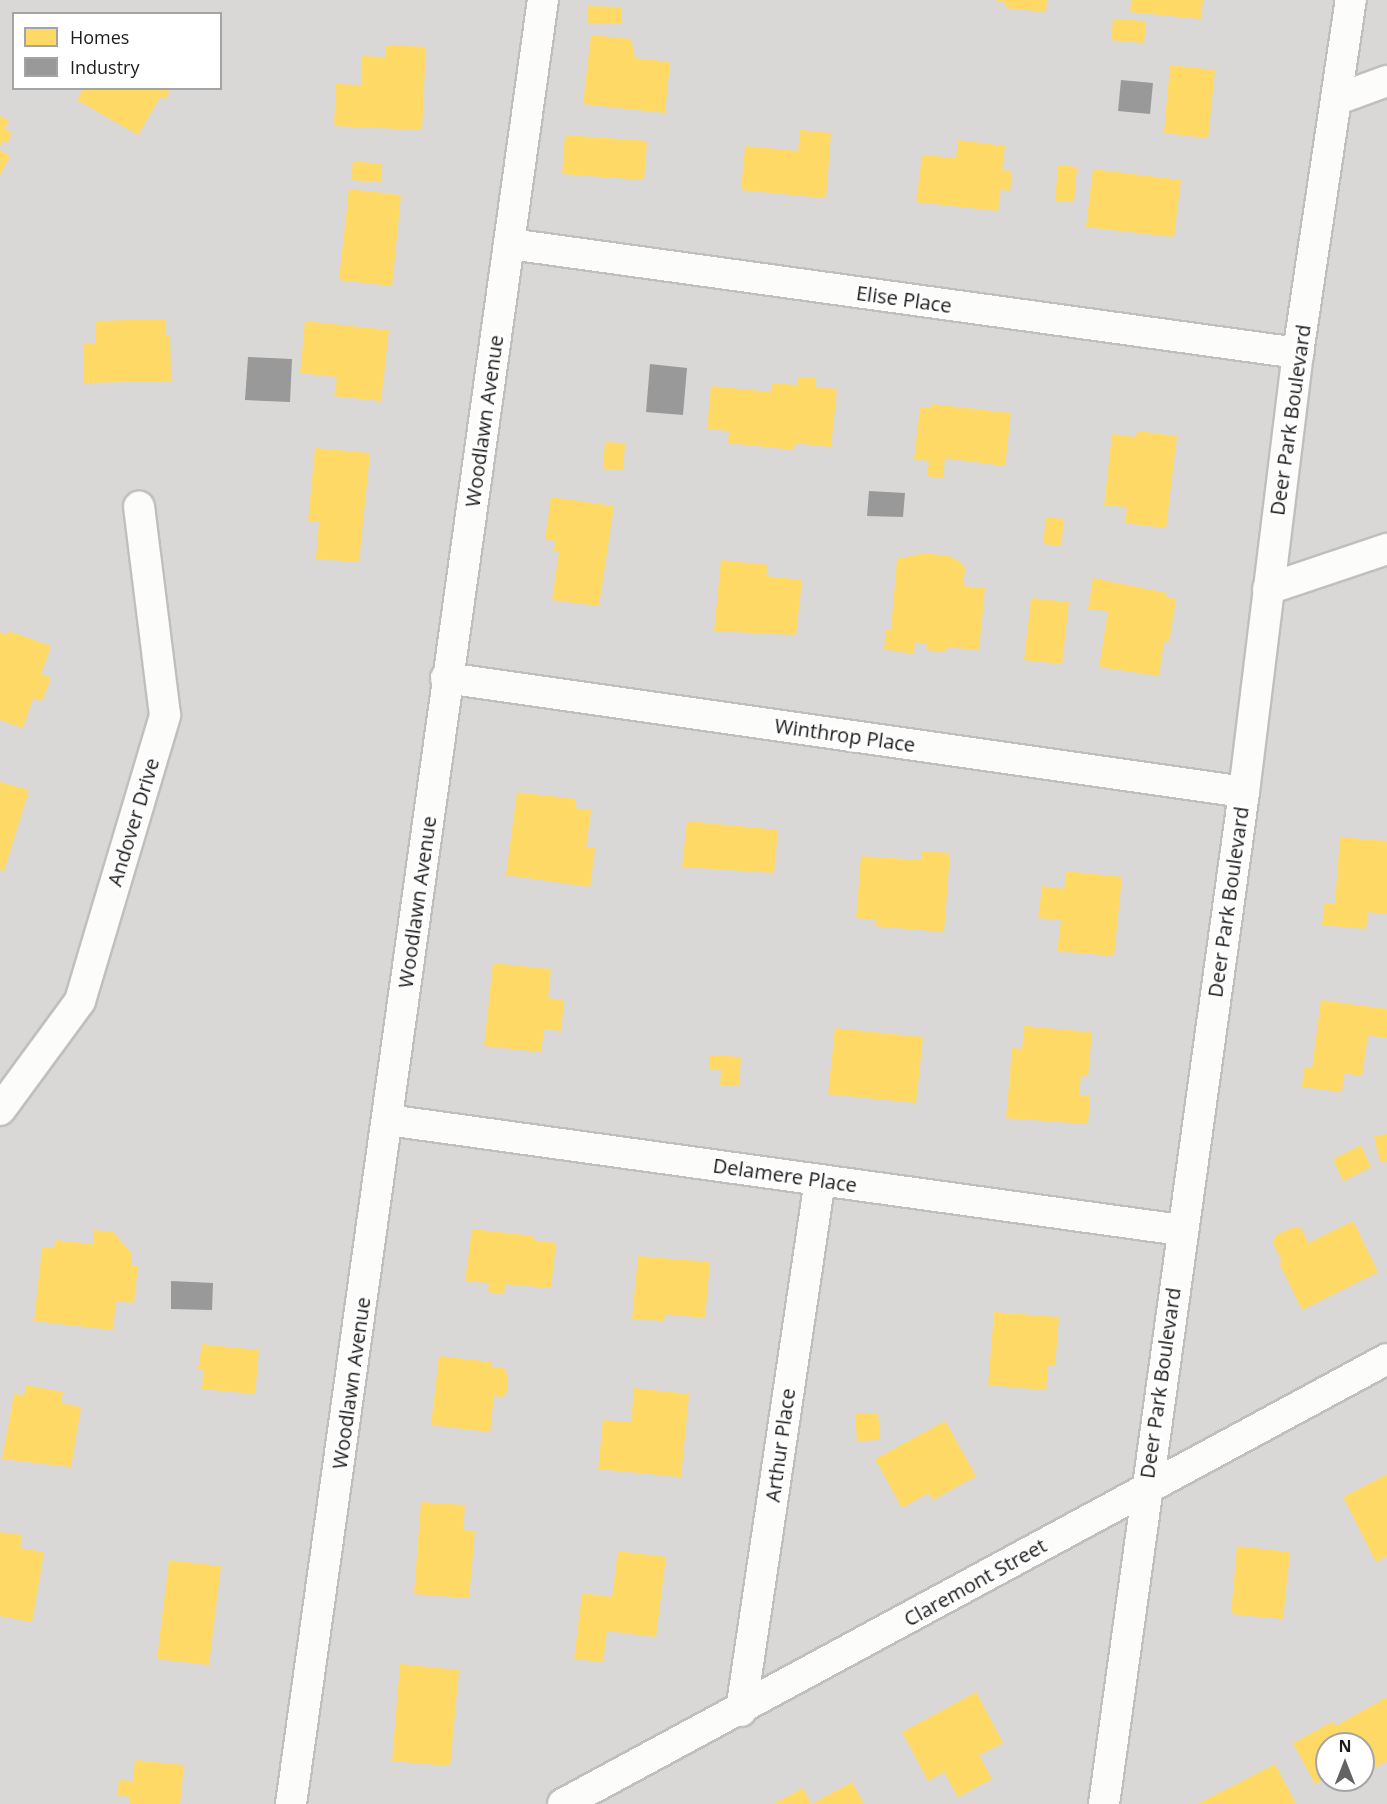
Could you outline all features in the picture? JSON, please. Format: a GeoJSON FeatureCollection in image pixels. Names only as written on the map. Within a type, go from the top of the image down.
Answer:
{"type":"FeatureCollection","features":[{"type":"Feature","properties":{"kind":"street","name":"Woodlawn Avenue"},"geometry":{"type":"LineString","coordinates":[[291,1804],[388,1120],[446,678],[510,244],[543,0]]}},
{"type":"Feature","properties":{"kind":"street","name":"Deer Park Boulevard"},"geometry":{"type":"LineString","coordinates":[[1104,1804],[1145,1488],[1244,792],[1298,353],[1338,99],[1351,0]]}},
{"type":"Feature","properties":{"kind":"street"},"geometry":{"type":"LineString","coordinates":[[1338,99],[1387,81]]}},
{"type":"Feature","properties":{"kind":"street","name":"Elise Place"},"geometry":{"type":"LineString","coordinates":[[510,244],[1298,353]]}},
{"type":"Feature","properties":{"kind":"street","name":"Andover Drive"},"geometry":{"type":"LineString","coordinates":[[0,1110],[80,1001],[165,715],[139,507]]}},
{"type":"Feature","properties":{"kind":"street"},"geometry":{"type":"LineString","coordinates":[[1268,589],[1387,549]]}},
{"type":"Feature","properties":{"kind":"street","name":"Winthrop Place"},"geometry":{"type":"LineString","coordinates":[[446,678],[1244,792]]}},
{"type":"Feature","properties":{"kind":"street","name":"Delamere Place"},"geometry":{"type":"LineString","coordinates":[[388,1120],[1181,1230]]}},
{"type":"Feature","properties":{"kind":"street","name":"Arthur Place"},"geometry":{"type":"LineString","coordinates":[[741,1711],[820,1180]]}},
{"type":"Feature","properties":{"kind":"street","name":"Claremont Street"},"geometry":{"type":"LineString","coordinates":[[563,1804],[741,1711],[1145,1488],[1387,1359]]}},
{"type":"Feature","properties":{"kind":"shaded area"},"geometry":{"type":"Polygon","coordinates":[[[0,0],[1387,0],[1387,1804],[0,1804],[0,0]]]}},
{"type":"Feature","properties":{"kind":"building: Homes"},"geometry":{"type":"Polygon","coordinates":[[[995,0],[1047,0],[1046,12],[1006,8],[1006,3],[995,0]]]}},
{"type":"Feature","properties":{"kind":"building: Homes"},"geometry":{"type":"Polygon","coordinates":[[[1131,0],[1203,0],[1201,19],[1130,12],[1131,0]]]}},
{"type":"Feature","properties":{"kind":"building: Homes"},"geometry":{"type":"Polygon","coordinates":[[[587,6],[622,7],[621,24],[587,23],[587,6]]]}},
{"type":"Feature","properties":{"kind":"building: Homes"},"geometry":{"type":"Polygon","coordinates":[[[1113,19],[1146,21],[1144,43],[1111,40],[1113,19]]]}},
{"type":"Feature","properties":{"kind":"building: Homes"},"geometry":{"type":"Polygon","coordinates":[[[591,35],[631,39],[635,58],[670,62],[665,113],[583,104],[591,35]]]}},
{"type":"Feature","properties":{"kind":"building: Homes"},"geometry":{"type":"Polygon","coordinates":[[[386,45],[426,47],[422,130],[334,126],[336,84],[361,85],[362,56],[385,57],[386,45]]]}},
{"type":"Feature","properties":{"kind":"building: Homes"},"geometry":{"type":"Polygon","coordinates":[[[1170,65],[1215,70],[1208,138],[1164,133],[1170,65]]]}},
{"type":"Feature","properties":{"kind":"building: Homes"},"geometry":{"type":"Polygon","coordinates":[[[80,90],[170,90],[165,99],[160,97],[138,135],[77,100],[82,91],[80,90]]]}},
{"type":"Feature","properties":{"kind":"building: Homes"},"geometry":{"type":"Polygon","coordinates":[[[0,116],[9,120],[5,129],[12,133],[7,143],[3,141],[0,146],[0,116]]]}},
{"type":"Feature","properties":{"kind":"building: Homes"},"geometry":{"type":"Polygon","coordinates":[[[800,130],[831,133],[826,198],[741,190],[745,146],[798,151],[800,130]]]}},
{"type":"Feature","properties":{"kind":"building: Homes"},"geometry":{"type":"Polygon","coordinates":[[[565,135],[647,141],[644,180],[562,174],[565,135]]]}},
{"type":"Feature","properties":{"kind":"building: Homes"},"geometry":{"type":"Polygon","coordinates":[[[958,140],[1005,146],[1002,170],[1012,171],[1010,191],[1000,190],[998,211],[916,202],[922,155],[956,158],[958,140]]]}},
{"type":"Feature","properties":{"kind":"building: Homes"},"geometry":{"type":"Polygon","coordinates":[[[0,150],[10,156],[0,175],[0,150]]]}},
{"type":"Feature","properties":{"kind":"building: Homes"},"geometry":{"type":"Polygon","coordinates":[[[353,161],[382,164],[381,182],[351,180],[353,161]]]}},
{"type":"Feature","properties":{"kind":"building: Homes"},"geometry":{"type":"Polygon","coordinates":[[[1058,165],[1077,167],[1074,202],[1055,201],[1058,165]]]}},
{"type":"Feature","properties":{"kind":"building: Homes"},"geometry":{"type":"Polygon","coordinates":[[[1093,169],[1181,180],[1174,237],[1086,227],[1093,169]]]}},
{"type":"Feature","properties":{"kind":"building: Homes"},"geometry":{"type":"Polygon","coordinates":[[[349,189],[401,195],[392,286],[339,280],[349,189]]]}},
{"type":"Feature","properties":{"kind":"building: Homes"},"geometry":{"type":"Polygon","coordinates":[[[166,319],[166,335],[170,335],[171,381],[84,383],[84,344],[96,344],[95,321],[166,319]]]}},
{"type":"Feature","properties":{"kind":"building: Homes"},"geometry":{"type":"Polygon","coordinates":[[[305,321],[389,330],[381,401],[334,396],[337,377],[300,373],[305,321]]]}},
{"type":"Feature","properties":{"kind":"building: Homes"},"geometry":{"type":"Polygon","coordinates":[[[798,377],[816,378],[815,387],[837,389],[831,447],[795,443],[794,450],[728,443],[729,431],[707,429],[711,386],[771,392],[772,383],[797,385],[798,377]]]}},
{"type":"Feature","properties":{"kind":"building: Homes"},"geometry":{"type":"Polygon","coordinates":[[[932,404],[1011,413],[1005,466],[945,458],[943,478],[927,476],[929,461],[914,459],[920,407],[932,408],[932,404]]]}},
{"type":"Feature","properties":{"kind":"building: Homes"},"geometry":{"type":"Polygon","coordinates":[[[1137,431],[1177,436],[1166,528],[1125,523],[1127,507],[1104,505],[1112,434],[1136,437],[1137,431]]]}},
{"type":"Feature","properties":{"kind":"building: Homes"},"geometry":{"type":"Polygon","coordinates":[[[605,442],[625,443],[623,470],[603,469],[605,442]]]}},
{"type":"Feature","properties":{"kind":"building: Homes"},"geometry":{"type":"Polygon","coordinates":[[[315,448],[370,453],[359,562],[316,559],[319,522],[308,521],[315,448]]]}},
{"type":"Feature","properties":{"kind":"building: Homes"},"geometry":{"type":"Polygon","coordinates":[[[551,497],[614,506],[599,606],[552,600],[559,552],[554,552],[555,541],[545,539],[551,497]]]}},
{"type":"Feature","properties":{"kind":"building: Homes"},"geometry":{"type":"Polygon","coordinates":[[[1046,517],[1064,519],[1061,546],[1043,544],[1046,517]]]}},
{"type":"Feature","properties":{"kind":"building: Homes"},"geometry":{"type":"Polygon","coordinates":[[[924,553],[949,556],[960,562],[965,568],[963,586],[985,588],[979,650],[946,647],[946,652],[926,650],[927,644],[915,642],[914,654],[884,649],[886,629],[891,629],[897,559],[924,553]]]}},
{"type":"Feature","properties":{"kind":"building: Homes"},"geometry":{"type":"Polygon","coordinates":[[[721,560],[768,565],[766,576],[802,580],[796,635],[714,631],[721,560]]]}},
{"type":"Feature","properties":{"kind":"building: Homes"},"geometry":{"type":"Polygon","coordinates":[[[1093,578],[1167,593],[1166,597],[1176,599],[1169,642],[1164,641],[1159,676],[1099,667],[1108,611],[1088,609],[1093,578]]]}},
{"type":"Feature","properties":{"kind":"building: Homes"},"geometry":{"type":"Polygon","coordinates":[[[1031,598],[1069,602],[1062,664],[1024,660],[1031,598]]]}},
{"type":"Feature","properties":{"kind":"building: Homes"},"geometry":{"type":"Polygon","coordinates":[[[9,631],[51,646],[41,674],[51,678],[42,701],[33,698],[23,728],[0,720],[0,632],[7,635],[9,631]]]}},
{"type":"Feature","properties":{"kind":"building: Homes"},"geometry":{"type":"Polygon","coordinates":[[[0,782],[29,790],[4,871],[0,870],[0,782]]]}},
{"type":"Feature","properties":{"kind":"building: Homes"},"geometry":{"type":"Polygon","coordinates":[[[517,792],[576,799],[575,808],[591,810],[586,848],[595,848],[590,887],[506,875],[517,792]]]}},
{"type":"Feature","properties":{"kind":"building: Homes"},"geometry":{"type":"Polygon","coordinates":[[[687,821],[778,830],[774,873],[682,867],[687,821]]]}},
{"type":"Feature","properties":{"kind":"building: Homes"},"geometry":{"type":"Polygon","coordinates":[[[1340,837],[1387,841],[1387,914],[1368,912],[1366,929],[1322,925],[1324,903],[1335,904],[1340,837]]]}},
{"type":"Feature","properties":{"kind":"building: Homes"},"geometry":{"type":"Polygon","coordinates":[[[922,851],[950,853],[944,932],[874,926],[877,920],[856,918],[861,856],[921,860],[922,851]]]}},
{"type":"Feature","properties":{"kind":"building: Homes"},"geometry":{"type":"Polygon","coordinates":[[[1066,871],[1122,877],[1114,956],[1057,951],[1061,920],[1038,918],[1042,886],[1064,889],[1066,871]]]}},
{"type":"Feature","properties":{"kind":"building: Homes"},"geometry":{"type":"Polygon","coordinates":[[[493,963],[551,969],[548,998],[564,1000],[561,1031],[544,1029],[541,1052],[484,1046],[493,963]]]}},
{"type":"Feature","properties":{"kind":"building: Homes"},"geometry":{"type":"Polygon","coordinates":[[[1321,1000],[1387,1009],[1387,1038],[1368,1035],[1362,1076],[1344,1073],[1342,1092],[1302,1087],[1304,1068],[1312,1068],[1321,1000]]]}},
{"type":"Feature","properties":{"kind":"building: Homes"},"geometry":{"type":"Polygon","coordinates":[[[1024,1026],[1092,1032],[1088,1076],[1081,1075],[1079,1095],[1090,1096],[1088,1124],[1006,1118],[1012,1048],[1022,1049],[1024,1026]]]}},
{"type":"Feature","properties":{"kind":"building: Homes"},"geometry":{"type":"Polygon","coordinates":[[[835,1028],[923,1037],[916,1103],[828,1094],[835,1028]]]}},
{"type":"Feature","properties":{"kind":"building: Homes"},"geometry":{"type":"Polygon","coordinates":[[[710,1055],[741,1057],[739,1086],[720,1085],[721,1070],[709,1069],[710,1055]]]}},
{"type":"Feature","properties":{"kind":"building: Homes"},"geometry":{"type":"Polygon","coordinates":[[[1387,1134],[1387,1161],[1380,1162],[1374,1136],[1387,1134]]]}},
{"type":"Feature","properties":{"kind":"building: Homes"},"geometry":{"type":"Polygon","coordinates":[[[1361,1145],[1371,1167],[1343,1181],[1333,1159],[1361,1145]]]}},
{"type":"Feature","properties":{"kind":"building: Homes"},"geometry":{"type":"Polygon","coordinates":[[[1353,1221],[1378,1272],[1302,1310],[1279,1263],[1282,1261],[1273,1243],[1276,1235],[1294,1227],[1301,1228],[1308,1243],[1353,1221]]]}},
{"type":"Feature","properties":{"kind":"building: Homes"},"geometry":{"type":"Polygon","coordinates":[[[472,1229],[534,1236],[533,1240],[556,1243],[551,1288],[505,1284],[504,1294],[488,1292],[489,1283],[465,1281],[472,1229]]]}},
{"type":"Feature","properties":{"kind":"building: Homes"},"geometry":{"type":"Polygon","coordinates":[[[94,1230],[113,1232],[132,1254],[131,1265],[138,1266],[134,1303],[116,1301],[113,1330],[34,1321],[42,1247],[54,1248],[55,1240],[93,1244],[94,1230]]]}},
{"type":"Feature","properties":{"kind":"building: Homes"},"geometry":{"type":"Polygon","coordinates":[[[638,1256],[710,1262],[705,1318],[665,1314],[664,1321],[632,1319],[638,1256]]]}},
{"type":"Feature","properties":{"kind":"building: Homes"},"geometry":{"type":"Polygon","coordinates":[[[994,1312],[1059,1317],[1055,1366],[1048,1366],[1046,1390],[988,1385],[994,1312]]]}},
{"type":"Feature","properties":{"kind":"building: Homes"},"geometry":{"type":"Polygon","coordinates":[[[202,1344],[259,1350],[255,1394],[202,1389],[203,1370],[198,1369],[202,1344]]]}},
{"type":"Feature","properties":{"kind":"building: Homes"},"geometry":{"type":"Polygon","coordinates":[[[439,1356],[492,1362],[492,1367],[504,1368],[508,1377],[507,1392],[502,1397],[494,1396],[490,1432],[431,1425],[439,1356]]]}},
{"type":"Feature","properties":{"kind":"building: Homes"},"geometry":{"type":"Polygon","coordinates":[[[26,1385],[63,1392],[61,1403],[81,1407],[71,1467],[2,1459],[14,1394],[24,1395],[26,1385]]]}},
{"type":"Feature","properties":{"kind":"building: Homes"},"geometry":{"type":"Polygon","coordinates":[[[634,1388],[689,1394],[681,1477],[598,1469],[603,1420],[631,1422],[634,1388]]]}},
{"type":"Feature","properties":{"kind":"building: Homes"},"geometry":{"type":"Polygon","coordinates":[[[878,1413],[880,1440],[857,1441],[855,1414],[878,1413]]]}},
{"type":"Feature","properties":{"kind":"building: Homes"},"geometry":{"type":"Polygon","coordinates":[[[945,1421],[976,1476],[933,1500],[928,1493],[902,1508],[875,1459],[945,1421]]]}},
{"type":"Feature","properties":{"kind":"building: Homes"},"geometry":{"type":"Polygon","coordinates":[[[1387,1474],[1387,1556],[1376,1562],[1343,1497],[1387,1474]]]}},
{"type":"Feature","properties":{"kind":"building: Homes"},"geometry":{"type":"Polygon","coordinates":[[[421,1502],[465,1505],[463,1530],[475,1531],[469,1598],[414,1594],[421,1502]]]}},
{"type":"Feature","properties":{"kind":"building: Homes"},"geometry":{"type":"Polygon","coordinates":[[[0,1532],[22,1535],[20,1548],[44,1552],[32,1622],[0,1616],[0,1532]]]}},
{"type":"Feature","properties":{"kind":"building: Homes"},"geometry":{"type":"Polygon","coordinates":[[[1237,1546],[1290,1552],[1283,1619],[1231,1614],[1237,1546]]]}},
{"type":"Feature","properties":{"kind":"building: Homes"},"geometry":{"type":"Polygon","coordinates":[[[618,1551],[666,1557],[656,1637],[607,1631],[603,1662],[574,1659],[582,1593],[612,1597],[618,1551]]]}},
{"type":"Feature","properties":{"kind":"building: Homes"},"geometry":{"type":"Polygon","coordinates":[[[169,1560],[221,1566],[209,1665],[157,1659],[169,1560]]]}},
{"type":"Feature","properties":{"kind":"building: Homes"},"geometry":{"type":"Polygon","coordinates":[[[400,1664],[459,1670],[450,1766],[392,1761],[400,1664]]]}},
{"type":"Feature","properties":{"kind":"building: Homes"},"geometry":{"type":"Polygon","coordinates":[[[976,1692],[1003,1743],[979,1755],[992,1779],[958,1797],[944,1772],[928,1781],[902,1732],[976,1692]]]}},
{"type":"Feature","properties":{"kind":"building: Homes"},"geometry":{"type":"Polygon","coordinates":[[[1387,1697],[1387,1761],[1375,1768],[1375,1732],[1315,1732],[1315,1784],[1293,1743],[1333,1721],[1335,1726],[1387,1697]]]}},
{"type":"Feature","properties":{"kind":"building: Homes"},"geometry":{"type":"Polygon","coordinates":[[[135,1760],[184,1765],[180,1804],[129,1804],[130,1797],[117,1795],[119,1780],[133,1781],[135,1760]]]}},
{"type":"Feature","properties":{"kind":"building: Homes"},"geometry":{"type":"Polygon","coordinates":[[[1275,1764],[1296,1804],[1197,1804],[1275,1764]]]}},
{"type":"Feature","properties":{"kind":"building: Homes"},"geometry":{"type":"Polygon","coordinates":[[[852,1782],[864,1804],[811,1804],[852,1782]]]}},
{"type":"Feature","properties":{"kind":"building: Homes"},"geometry":{"type":"Polygon","coordinates":[[[803,1788],[811,1804],[773,1804],[803,1788]]]}},
{"type":"Feature","properties":{"kind":"building: Industry"},"geometry":{"type":"Polygon","coordinates":[[[1121,80],[1153,83],[1150,114],[1118,111],[1121,80]]]}},
{"type":"Feature","properties":{"kind":"building: Industry"},"geometry":{"type":"Polygon","coordinates":[[[248,357],[292,359],[290,402],[245,400],[248,357]]]}},
{"type":"Feature","properties":{"kind":"building: Industry"},"geometry":{"type":"Polygon","coordinates":[[[650,364],[687,368],[683,415],[646,412],[650,364]]]}},
{"type":"Feature","properties":{"kind":"building: Industry"},"geometry":{"type":"Polygon","coordinates":[[[869,491],[905,493],[903,517],[867,516],[869,491]]]}},
{"type":"Feature","properties":{"kind":"building: Industry"},"geometry":{"type":"Polygon","coordinates":[[[171,1281],[213,1283],[212,1310],[171,1309],[171,1281]]]}}]}
